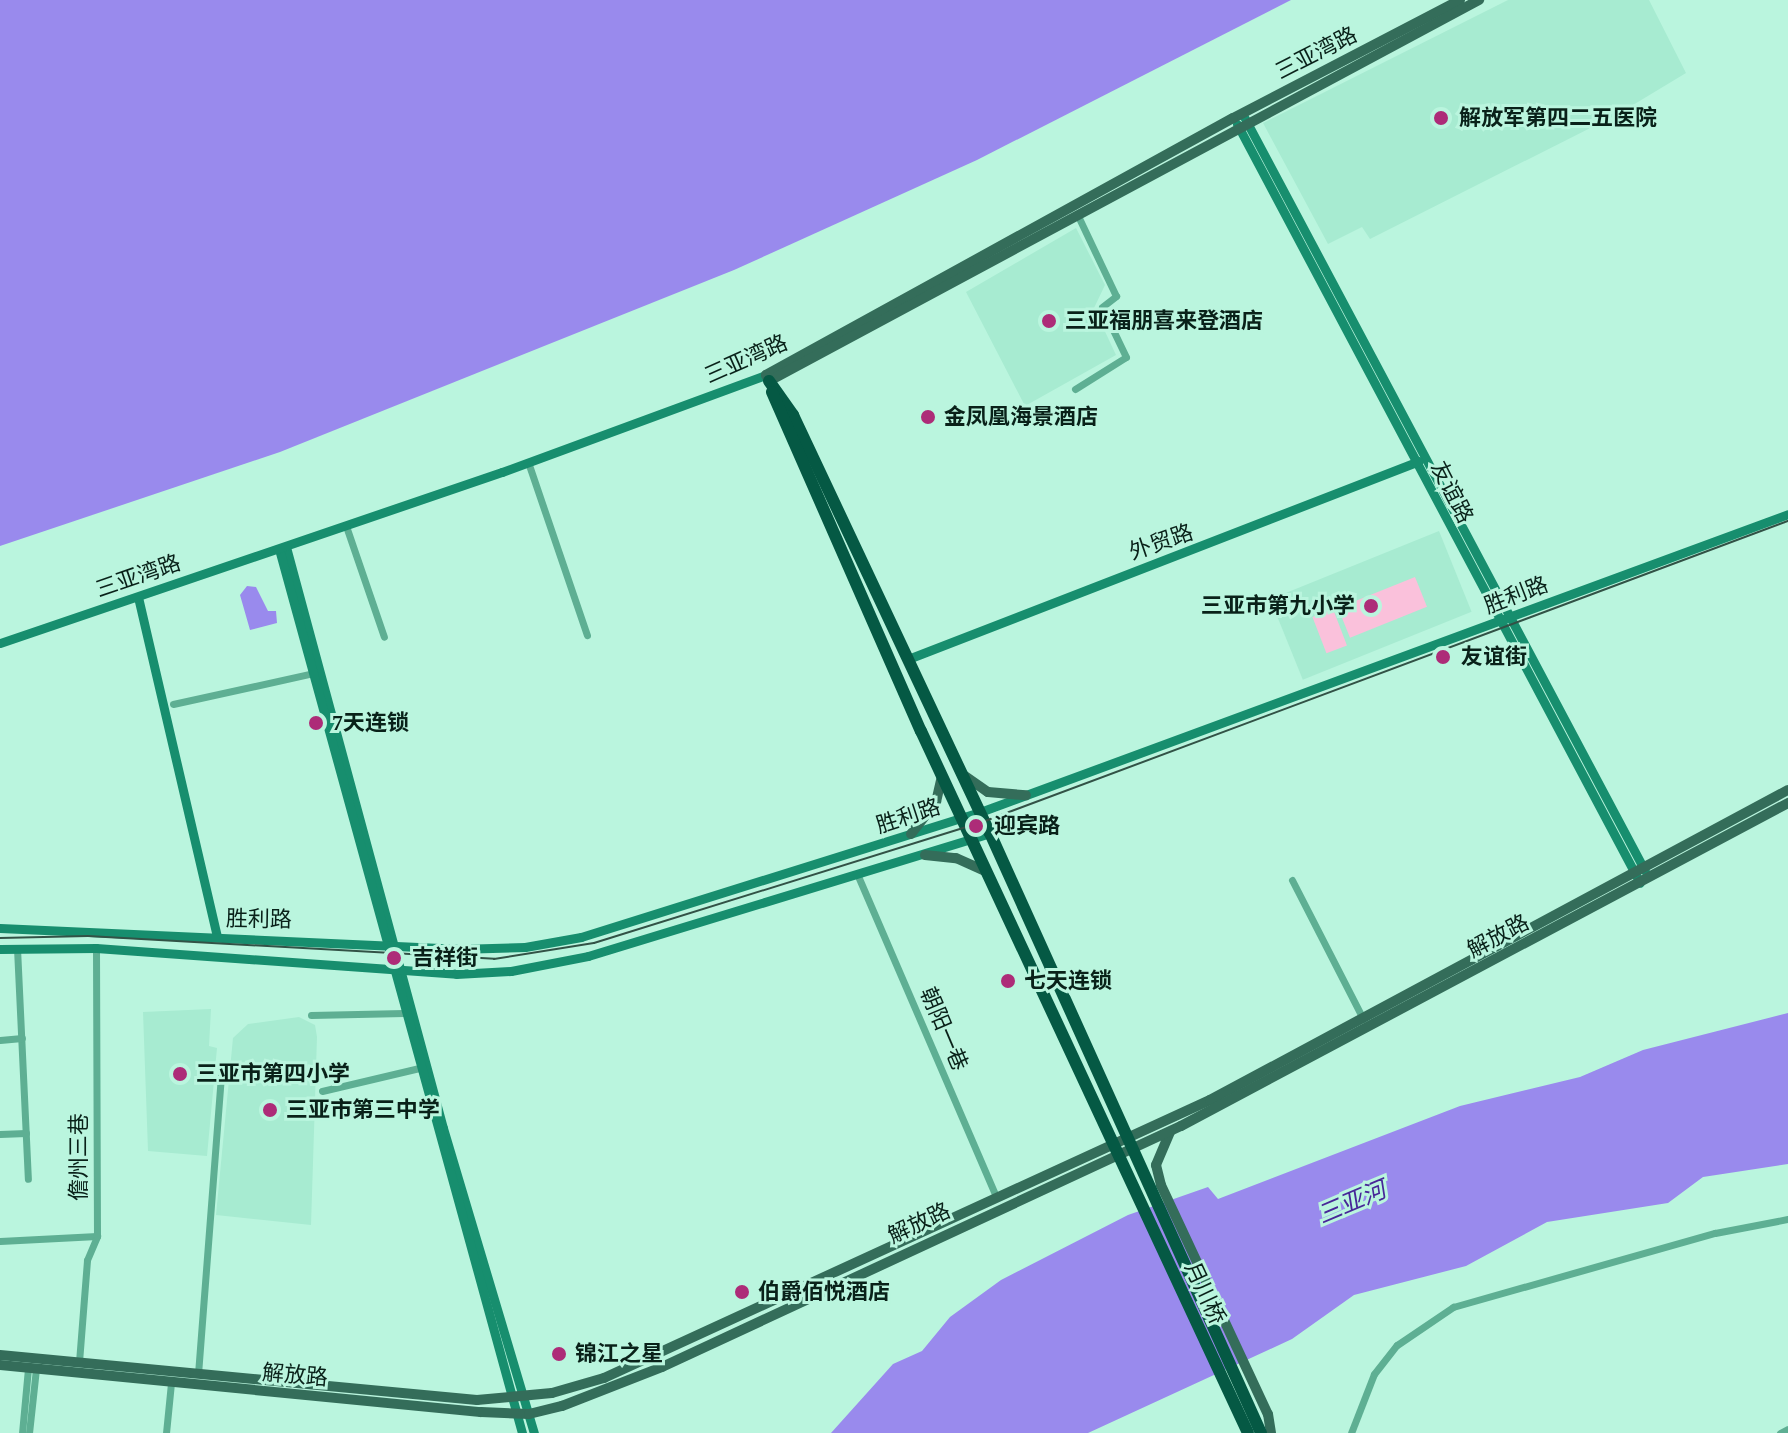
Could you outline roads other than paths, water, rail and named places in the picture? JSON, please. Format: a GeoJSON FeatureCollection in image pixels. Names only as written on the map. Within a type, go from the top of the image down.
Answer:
{"type":"FeatureCollection","features":[{"type":"Feature","properties":{"kind":"highway"},"geometry":{"type":"LineString","coordinates":[[767,378],[793,415],[990,833],[1131,1142],[1156,1186]]}},
{"type":"Feature","properties":{"kind":"highway"},"geometry":{"type":"LineString","coordinates":[[767,378],[782,423],[1116,1148]]}},
{"type":"Feature","properties":{"kind":"highway","name":"月川桥"},"geometry":{"type":"LineString","coordinates":[[1116,1148],[1242,1406]]}},
{"type":"Feature","properties":{"kind":"highway","name":"月川桥"},"geometry":{"type":"LineString","coordinates":[[1156,1186],[1242,1406]]}},
{"type":"Feature","properties":{"kind":"highway"},"geometry":{"type":"LineString","coordinates":[[1242,1406],[1248,1433]]}},
{"type":"Feature","properties":{"kind":"highway"},"geometry":{"type":"LineString","coordinates":[[1242,1406],[1261,1433]]}},
{"type":"Feature","properties":{"kind":"main road","name":"三亚湾路"},"geometry":{"type":"LineString","coordinates":[[767,378],[1460,0]]}},
{"type":"Feature","properties":{"kind":"main road","name":"三亚湾路"},"geometry":{"type":"LineString","coordinates":[[0,643],[283,548],[767,378],[1077,214],[1240,119],[1479,0]]}},
{"type":"Feature","properties":{"kind":"main road","name":"友谊路"},"geometry":{"type":"LineString","coordinates":[[1240,119],[1421,460],[1510,616],[1644,880]]}},
{"type":"Feature","properties":{"kind":"main road","name":"友谊路"},"geometry":{"type":"LineString","coordinates":[[1421,460],[1499,621],[1639,870]]}},
{"type":"Feature","properties":{"kind":"main road","name":"外贸路"},"geometry":{"type":"LineString","coordinates":[[908,659],[1421,460]]}},
{"type":"Feature","properties":{"kind":"main road","name":"胜利路"},"geometry":{"type":"LineString","coordinates":[[0,928],[489,950],[552,944],[776,880],[980,812],[1788,514]]}},
{"type":"Feature","properties":{"kind":"main road"},"geometry":{"type":"LineString","coordinates":[[283,548],[310,674],[389,944]]}},
{"type":"Feature","properties":{"kind":"main road"},"geometry":{"type":"LineString","coordinates":[[283,548],[396,970],[534,1433]]}},
{"type":"Feature","properties":{"kind":"main road"},"geometry":{"type":"LineString","coordinates":[[138,597],[217,937]]}},
{"type":"Feature","properties":{"kind":"main road"},"geometry":{"type":"LineString","coordinates":[[961,772],[988,792],[1026,795]]}},
{"type":"Feature","properties":{"kind":"main road"},"geometry":{"type":"LineString","coordinates":[[911,834],[936,802],[942,774]]}},
{"type":"Feature","properties":{"kind":"main road","name":"解放路"},"geometry":{"type":"LineString","coordinates":[[0,1355],[512,1399],[604,1378],[996,1196],[1131,1142],[1788,790]]}},
{"type":"Feature","properties":{"kind":"main road","name":"解放路"},"geometry":{"type":"LineString","coordinates":[[1131,1142],[1172,1131],[1788,803]]}},
{"type":"Feature","properties":{"kind":"main road","name":"胜利路"},"geometry":{"type":"LineString","coordinates":[[0,949],[96,948],[396,970],[482,973],[561,963],[858,876],[990,833]]}},
{"type":"Feature","properties":{"kind":"main road"},"geometry":{"type":"LineString","coordinates":[[925,855],[964,860],[989,873]]}},
{"type":"Feature","properties":{"kind":"main road"},"geometry":{"type":"LineString","coordinates":[[396,970],[404,1013],[522,1433]]}},
{"type":"Feature","properties":{"kind":"main road"},"geometry":{"type":"LineString","coordinates":[[1172,1131],[1158,1152],[1156,1186],[1261,1400],[1271,1433]]}},
{"type":"Feature","properties":{"kind":"main road","name":"解放路"},"geometry":{"type":"LineString","coordinates":[[0,1365],[529,1414],[662,1367],[1116,1148]]}},
{"type":"Feature","properties":{"kind":"street"},"geometry":{"type":"LineString","coordinates":[[1075,389],[1126,357],[1102,307],[1116,296],[1077,214]]}},
{"type":"Feature","properties":{"kind":"street"},"geometry":{"type":"LineString","coordinates":[[528,462],[587,635]]}},
{"type":"Feature","properties":{"kind":"street"},"geometry":{"type":"LineString","coordinates":[[346,526],[384,637]]}},
{"type":"Feature","properties":{"kind":"street"},"geometry":{"type":"LineString","coordinates":[[173,704],[310,674]]}},
{"type":"Feature","properties":{"kind":"street","name":"朝阳一巷"},"geometry":{"type":"LineString","coordinates":[[858,876],[996,1196]]}},
{"type":"Feature","properties":{"kind":"street"},"geometry":{"type":"LineString","coordinates":[[1292,880],[1363,1019]]}},
{"type":"Feature","properties":{"kind":"street"},"geometry":{"type":"LineString","coordinates":[[17,948],[28,1179]]}},
{"type":"Feature","properties":{"kind":"street","name":"儋州三巷"},"geometry":{"type":"LineString","coordinates":[[79,1362],[87,1260],[97,1236],[96,948]]}},
{"type":"Feature","properties":{"kind":"street"},"geometry":{"type":"LineString","coordinates":[[311,1015],[404,1013]]}},
{"type":"Feature","properties":{"kind":"street"},"geometry":{"type":"LineString","coordinates":[[0,1040],[22,1038]]}},
{"type":"Feature","properties":{"kind":"street"},"geometry":{"type":"LineString","coordinates":[[322,1091],[419,1068]]}},
{"type":"Feature","properties":{"kind":"street"},"geometry":{"type":"LineString","coordinates":[[198,1374],[221,1077]]}},
{"type":"Feature","properties":{"kind":"street"},"geometry":{"type":"LineString","coordinates":[[0,1134],[26,1133]]}},
{"type":"Feature","properties":{"kind":"street"},"geometry":{"type":"LineString","coordinates":[[1351,1433],[1374,1374],[1397,1345],[1453,1307],[1715,1233],[1788,1219]]}},
{"type":"Feature","properties":{"kind":"street"},"geometry":{"type":"LineString","coordinates":[[0,1241],[97,1236]]}},
{"type":"Feature","properties":{"kind":"street"},"geometry":{"type":"LineString","coordinates":[[22,1433],[32,1369]]}},
{"type":"Feature","properties":{"kind":"street"},"geometry":{"type":"LineString","coordinates":[[29,1433],[32,1369]]}},
{"type":"Feature","properties":{"kind":"street"},"geometry":{"type":"LineString","coordinates":[[166,1433],[171,1383]]}},
{"type":"Feature","properties":{"kind":"street"},"geometry":{"type":"LineString","coordinates":[[1780,1433],[1788,1429]]}},
{"type":"Feature","properties":{"kind":"water"},"geometry":{"type":"Polygon","coordinates":[[[0,0],[1291,0],[977,160],[734,270],[280,452],[0,546],[0,0]]]}},
{"type":"Feature","properties":{"kind":"water"},"geometry":{"type":"Polygon","coordinates":[[[247,586],[256,587],[268,611],[276,611],[277,623],[250,630],[240,595],[247,586]]]}},
{"type":"Feature","properties":{"kind":"water","name":"三亚河"},"geometry":{"type":"Polygon","coordinates":[[[1788,1013],[1788,1164],[1703,1177],[1668,1203],[1547,1222],[1466,1266],[1354,1295],[1292,1339],[1088,1433],[831,1433],[893,1364],[922,1351],[950,1317],[1001,1280],[1128,1215],[1208,1187],[1218,1199],[1460,1106],[1580,1077],[1643,1050],[1788,1013]]]}},
{"type":"Feature","properties":{"kind":"tram line"},"geometry":{"type":"LineString","coordinates":[[0,938],[88,936],[494,959],[594,943],[985,821],[1788,521]]}},
{"type":"Feature","properties":{"kind":"place","name":"解放军第四二五医院"},"geometry":{"type":"Point","coordinates":[1441,118]}},
{"type":"Feature","properties":{"kind":"place","name":"三亚福朋喜来登酒店"},"geometry":{"type":"Point","coordinates":[1049,321]}},
{"type":"Feature","properties":{"kind":"place","name":"金凤凰海景酒店"},"geometry":{"type":"Point","coordinates":[928,417]}},
{"type":"Feature","properties":{"kind":"place","name":"三亚市第九小学"},"geometry":{"type":"Point","coordinates":[1371,606]}},
{"type":"Feature","properties":{"kind":"place","name":"友谊街"},"geometry":{"type":"Point","coordinates":[1443,657]}},
{"type":"Feature","properties":{"kind":"place","name":"7天连锁"},"geometry":{"type":"Point","coordinates":[316,723]}},
{"type":"Feature","properties":{"kind":"place","name":"迎宾路"},"geometry":{"type":"Point","coordinates":[976,826]}},
{"type":"Feature","properties":{"kind":"place","name":"吉祥街"},"geometry":{"type":"Point","coordinates":[394,958]}},
{"type":"Feature","properties":{"kind":"place","name":"七天连锁"},"geometry":{"type":"Point","coordinates":[1008,981]}},
{"type":"Feature","properties":{"kind":"place","name":"三亚市第四小学"},"geometry":{"type":"Point","coordinates":[180,1074]}},
{"type":"Feature","properties":{"kind":"place","name":"三亚市第三中学"},"geometry":{"type":"Point","coordinates":[270,1110]}},
{"type":"Feature","properties":{"kind":"place","name":"伯爵佰悦酒店"},"geometry":{"type":"Point","coordinates":[742,1292]}},
{"type":"Feature","properties":{"kind":"place","name":"锦江之星"},"geometry":{"type":"Point","coordinates":[559,1354]}}]}
